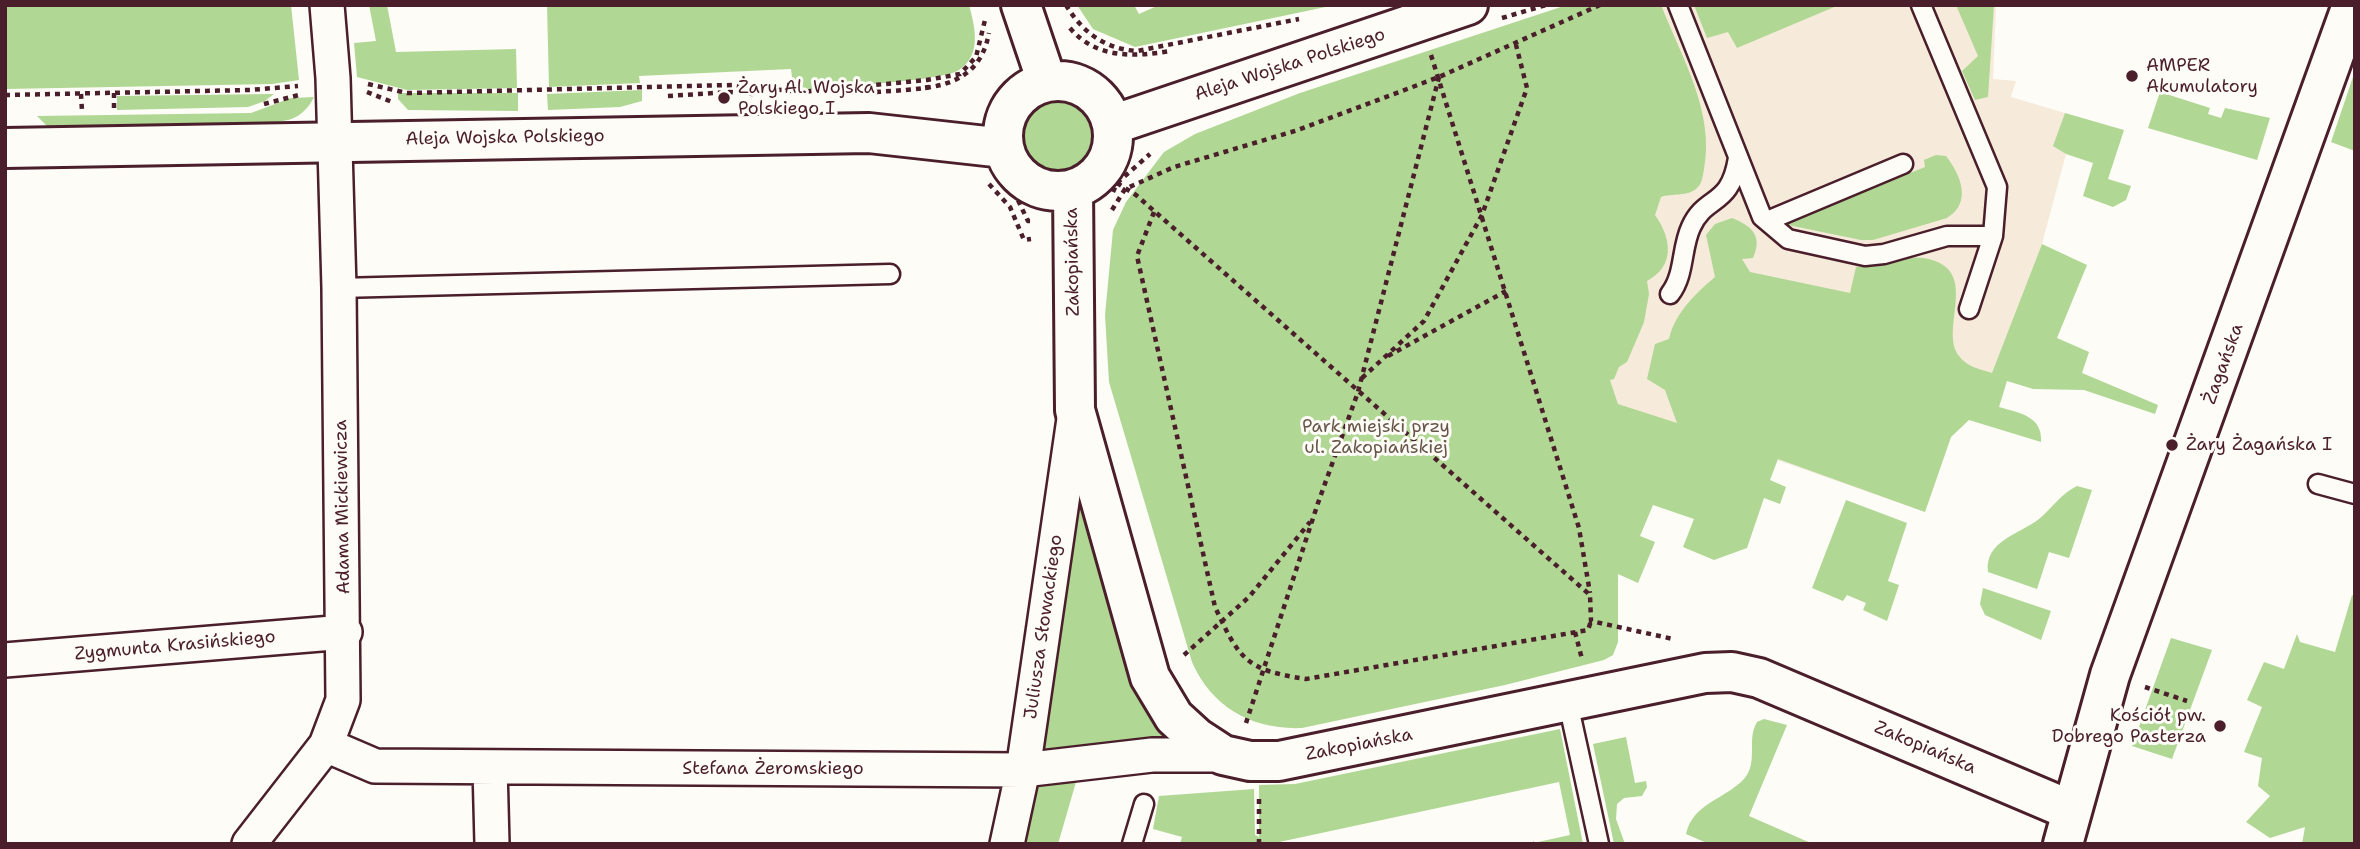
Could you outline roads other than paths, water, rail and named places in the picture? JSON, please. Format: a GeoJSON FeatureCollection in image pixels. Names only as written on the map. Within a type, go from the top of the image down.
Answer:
{"type":"FeatureCollection","features":[{"type":"Feature","properties":{"kind":"street","name":"Adama Mickiewicza"},"geometry":{"type":"LineString","coordinates":[[249,844],[326,745],[343,701],[345,632],[339,288],[327,5]]}},
{"type":"Feature","properties":{"kind":"street","name":"Aleja Wojska Polskiego"},"geometry":{"type":"LineString","coordinates":[[1112,125],[1468,5]]}},
{"type":"Feature","properties":{"kind":"street","name":"Żagańska"},"geometry":{"type":"LineString","coordinates":[[2066,827],[2110,675],[2352,5]]}},
{"type":"Feature","properties":{"kind":"street"},"geometry":{"type":"LineString","coordinates":[[1010,9],[1047,82]]}},
{"type":"Feature","properties":{"kind":"street"},"geometry":{"type":"LineString","coordinates":[[1064,81],[1095,95],[1105,108],[1112,125],[1109,157],[1100,171],[1073,189],[1046,189],[1022,178],[1011,164],[1004,148],[1003,130],[1008,113],[1017,99],[1031,88],[1047,82],[1064,81]]}},
{"type":"Feature","properties":{"kind":"street","name":"Aleja Wojska Polskiego"},"geometry":{"type":"LineString","coordinates":[[5,148],[334,140],[869,133],[1004,148]]}},
{"type":"Feature","properties":{"kind":"street","name":"Zakopiańska"},"geometry":{"type":"LineString","coordinates":[[1073,189],[1075,410],[1150,677],[1174,717],[1197,738],[1223,755],[1250,761],[1279,761],[1576,687],[1732,672],[1759,678],[2066,827]]}},
{"type":"Feature","properties":{"kind":"street","name":"Juliusza Słowackiego"},"geometry":{"type":"LineString","coordinates":[[1007,844],[1023,770],[1075,410]]}},
{"type":"Feature","properties":{"kind":"street","name":"Zygmunta Krasińskiego"},"geometry":{"type":"LineString","coordinates":[[5,660],[345,632]]}},
{"type":"Feature","properties":{"kind":"street","name":"Stefana Żeromskiego"},"geometry":{"type":"LineString","coordinates":[[326,745],[375,766],[1023,770],[1152,755],[1223,755]]}},
{"type":"Feature","properties":{"kind":"street"},"geometry":{"type":"LineString","coordinates":[[490,767],[492,844]]}},
{"type":"Feature","properties":{"kind":"lane"},"geometry":{"type":"LineString","coordinates":[[1678,5],[1762,217],[1787,239],[1865,256],[1884,254],[1947,236],[1993,236]]}},
{"type":"Feature","properties":{"kind":"lane"},"geometry":{"type":"LineString","coordinates":[[1921,5],[1997,187],[1993,236],[1969,309]]}},
{"type":"Feature","properties":{"kind":"lane"},"geometry":{"type":"LineString","coordinates":[[1670,294],[1678,278],[1692,224],[1731,187],[1738,158]]}},
{"type":"Feature","properties":{"kind":"lane"},"geometry":{"type":"LineString","coordinates":[[1767,222],[1903,164]]}},
{"type":"Feature","properties":{"kind":"lane"},"geometry":{"type":"LineString","coordinates":[[339,288],[890,274]]}},
{"type":"Feature","properties":{"kind":"lane"},"geometry":{"type":"LineString","coordinates":[[2318,484],[2355,494]]}},
{"type":"Feature","properties":{"kind":"lane"},"geometry":{"type":"LineString","coordinates":[[1576,687],[1600,844]]}},
{"type":"Feature","properties":{"kind":"lane"},"geometry":{"type":"LineString","coordinates":[[1132,844],[1144,804]]}},
{"type":"Feature","properties":{"kind":"place","name":"AMPER Akumulatory"},"geometry":{"type":"Point","coordinates":[2132,76]}},
{"type":"Feature","properties":{"kind":"place","name":"Żary Al. Wojska Polskiego I"},"geometry":{"type":"Point","coordinates":[724,98]}},
{"type":"Feature","properties":{"kind":"place","name":"Żary Żagańska I"},"geometry":{"type":"Point","coordinates":[2172,445]}},
{"type":"Feature","properties":{"kind":"place","name":"Kościół pw. Dobrego Pasterza"},"geometry":{"type":"Point","coordinates":[2220,726]}},
{"type":"Feature","properties":{"kind":"park label","name":"Park miejski przy ul. Zakopiańskiej"},"geometry":{"type":"Point","coordinates":[1376,437]}}]}
